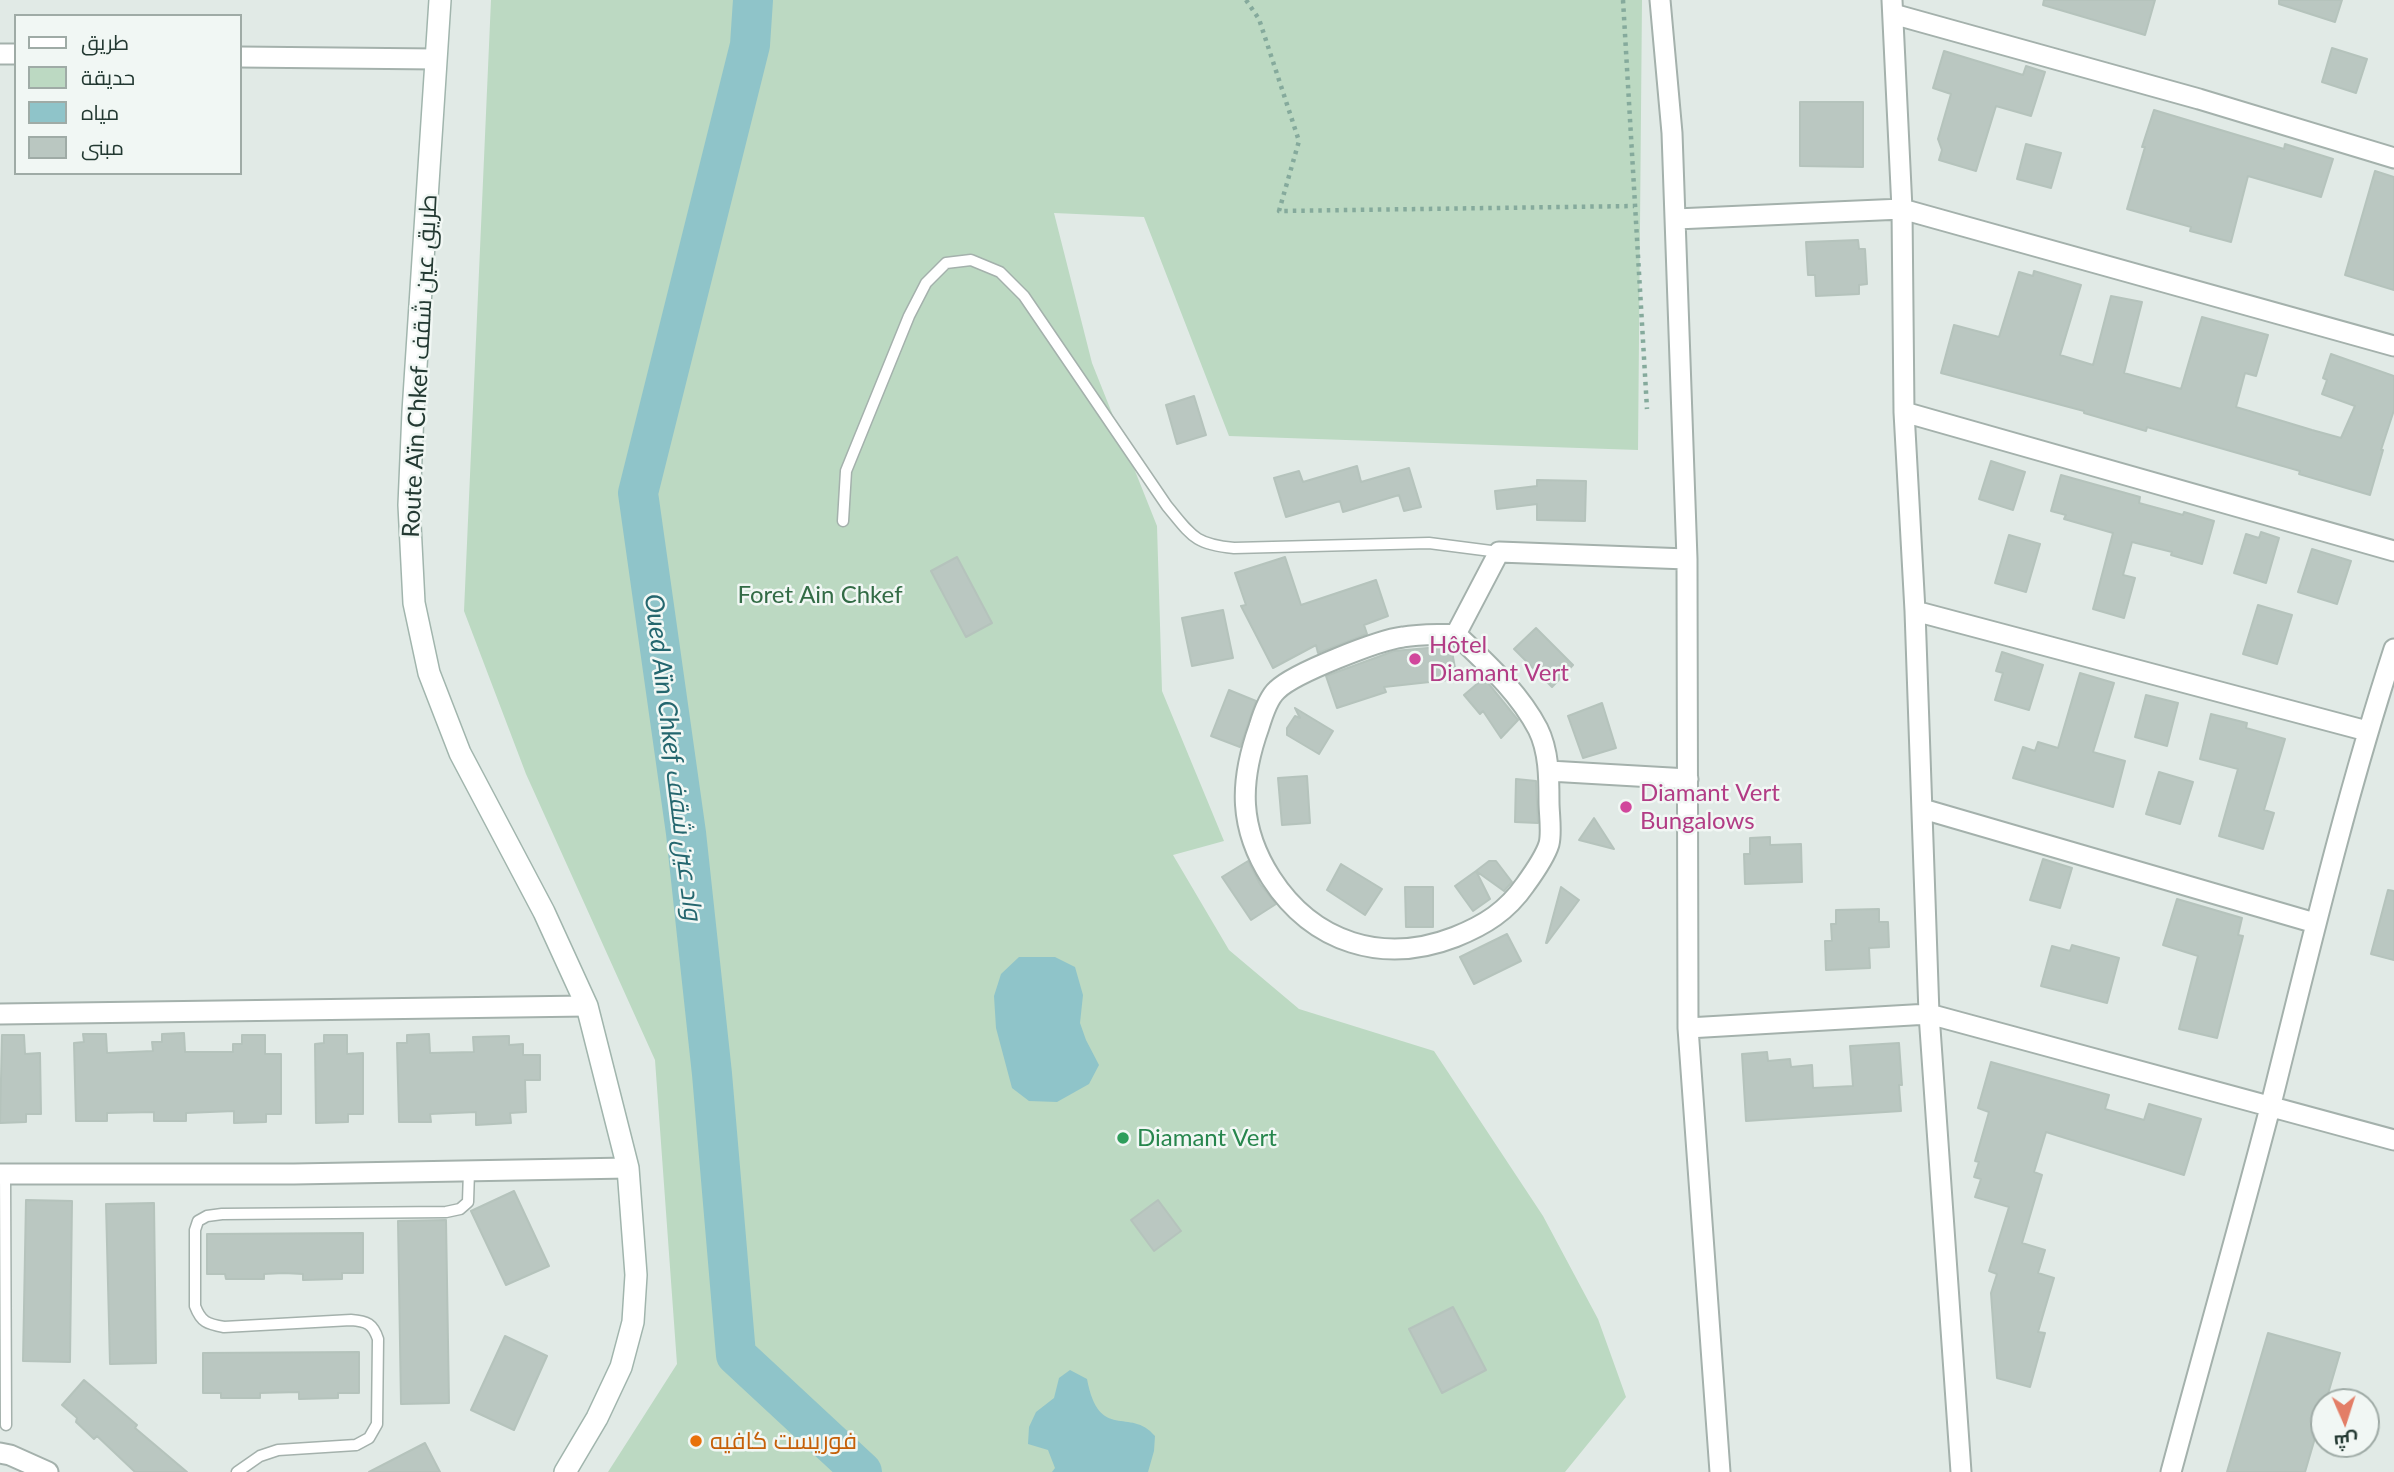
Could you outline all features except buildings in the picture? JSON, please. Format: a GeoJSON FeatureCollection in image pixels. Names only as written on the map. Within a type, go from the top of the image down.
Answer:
{"type":"FeatureCollection","features":[{"type":"Feature","properties":{"kind":"street","name":"Route Aïn Chkef طريق عين شقف"},"geometry":{"type":"LineString","coordinates":[[440,0],[413,412],[410,505],[414,603],[429,673],[460,754],[544,912],[587,1006],[628,1168],[636,1275],[634,1322],[621,1367],[597,1418],[565,1472]]}},
{"type":"Feature","properties":{"kind":"street"},"geometry":{"type":"LineString","coordinates":[[1660,0],[1672,133],[1686,559],[1688,1027],[1720,1472]]}},
{"type":"Feature","properties":{"kind":"street"},"geometry":{"type":"LineString","coordinates":[[1961,1472],[1929,1014],[1923,809],[1905,412],[1902,209],[1893,7],[2394,158]]}},
{"type":"Feature","properties":{"kind":"street"},"geometry":{"type":"LineString","coordinates":[[242,57],[436,59]]}},
{"type":"Feature","properties":{"kind":"street"},"geometry":{"type":"LineString","coordinates":[[1676,219],[1902,209],[2394,346]]}},
{"type":"Feature","properties":{"kind":"street"},"geometry":{"type":"LineString","coordinates":[[1905,412],[2394,551]]}},
{"type":"Feature","properties":{"kind":"street"},"geometry":{"type":"LineString","coordinates":[[1456,634],[1499,552],[1686,559]]}},
{"type":"Feature","properties":{"kind":"street"},"geometry":{"type":"LineString","coordinates":[[1915,611],[2367,732]]}},
{"type":"Feature","properties":{"kind":"street"},"geometry":{"type":"LineString","coordinates":[[1456,634],[1515,694],[1539,731],[1549,771],[1549,844],[1511,905],[1474,929],[1434,945],[1388,950],[1348,942],[1303,918],[1281,894],[1257,855],[1246,818],[1246,769],[1259,725],[1276,690],[1347,654],[1401,637],[1456,634]]}},
{"type":"Feature","properties":{"kind":"street"},"geometry":{"type":"LineString","coordinates":[[2171,1472],[2270,1107],[2315,923],[2367,732],[2394,649]]}},
{"type":"Feature","properties":{"kind":"street"},"geometry":{"type":"LineString","coordinates":[[1549,771],[1688,779]]}},
{"type":"Feature","properties":{"kind":"street"},"geometry":{"type":"LineString","coordinates":[[1923,809],[2315,923]]}},
{"type":"Feature","properties":{"kind":"street"},"geometry":{"type":"LineString","coordinates":[[0,1014],[587,1006]]}},
{"type":"Feature","properties":{"kind":"street"},"geometry":{"type":"LineString","coordinates":[[1688,1027],[1929,1014],[2394,1140]]}},
{"type":"Feature","properties":{"kind":"street"},"geometry":{"type":"LineString","coordinates":[[2,1174],[294,1174],[628,1168]]}},
{"type":"Feature","properties":{"kind":"street"},"geometry":{"type":"LineString","coordinates":[[0,1453],[48,1472]]}},
{"type":"Feature","properties":{"kind":"lane"},"geometry":{"type":"LineString","coordinates":[[843,521],[846,471],[909,316],[926,283],[946,264],[971,260],[1000,272],[1024,296],[1167,506],[1190,534],[1208,545],[1234,548],[1429,543],[1499,552]]}},
{"type":"Feature","properties":{"kind":"lane"},"geometry":{"type":"LineString","coordinates":[[237,1472],[260,1456],[278,1450],[356,1445],[369,1438],[377,1424],[378,1339],[374,1327],[365,1321],[224,1327],[208,1324],[199,1317],[195,1306],[195,1230],[198,1221],[207,1216],[222,1214],[446,1212],[460,1209],[468,1202],[469,1171]]}},
{"type":"Feature","properties":{"kind":"lane"},"geometry":{"type":"LineString","coordinates":[[2,1174],[6,1425]]}},
{"type":"Feature","properties":{"kind":"path"},"geometry":{"type":"LineString","coordinates":[[1247,0],[1259,19],[1299,141],[1279,211],[1634,206]]}},
{"type":"Feature","properties":{"kind":"path"},"geometry":{"type":"LineString","coordinates":[[1623,0],[1647,409]]}},
{"type":"Feature","properties":{"kind":"green space","name":"Foret Ain Chkef"},"geometry":{"type":"Polygon","coordinates":[[[491,0],[1642,0],[1638,450],[1229,436],[1144,217],[1054,213],[1092,363],[1157,526],[1162,691],[1224,841],[1173,855],[1229,950],[1299,1009],[1434,1051],[1543,1216],[1598,1319],[1626,1397],[1565,1472],[608,1472],[677,1364],[655,1060],[526,774],[464,611],[491,0]]]}},
{"type":"Feature","properties":{"kind":"water"},"geometry":{"type":"Polygon","coordinates":[[[1019,957],[1055,957],[1075,967],[1083,995],[1080,1023],[1099,1065],[1089,1084],[1057,1102],[1029,1101],[1012,1088],[996,1028],[994,996],[1001,974],[1019,957]]]}},
{"type":"Feature","properties":{"kind":"water"},"geometry":{"type":"Polygon","coordinates":[[[1070,1370],[1087,1379],[1092,1399],[1099,1411],[1116,1420],[1136,1423],[1155,1436],[1148,1472],[1052,1472],[1055,1468],[1048,1450],[1028,1444],[1029,1427],[1036,1412],[1054,1398],[1059,1378],[1070,1370]]]}},
{"type":"Feature","properties":{"kind":"waterway","name":"Oued Aïn Chkef واد عين شقف"},"geometry":{"type":"LineString","coordinates":[[753,0],[750,45],[638,493],[686,833],[712,1074],[736,1355],[862,1472]]}},
{"type":"Feature","properties":{"kind":"place","name":"Hôtel Diamant Vert"},"geometry":{"type":"Point","coordinates":[1415,659]}},
{"type":"Feature","properties":{"kind":"place","name":"Diamant Vert Bungalows"},"geometry":{"type":"Point","coordinates":[1626,807]}},
{"type":"Feature","properties":{"kind":"place","name":"Diamant Vert"},"geometry":{"type":"Point","coordinates":[1123,1138]}},
{"type":"Feature","properties":{"kind":"place","name":"فوريست كافيه"},"geometry":{"type":"Point","coordinates":[696,1441]}}]}
